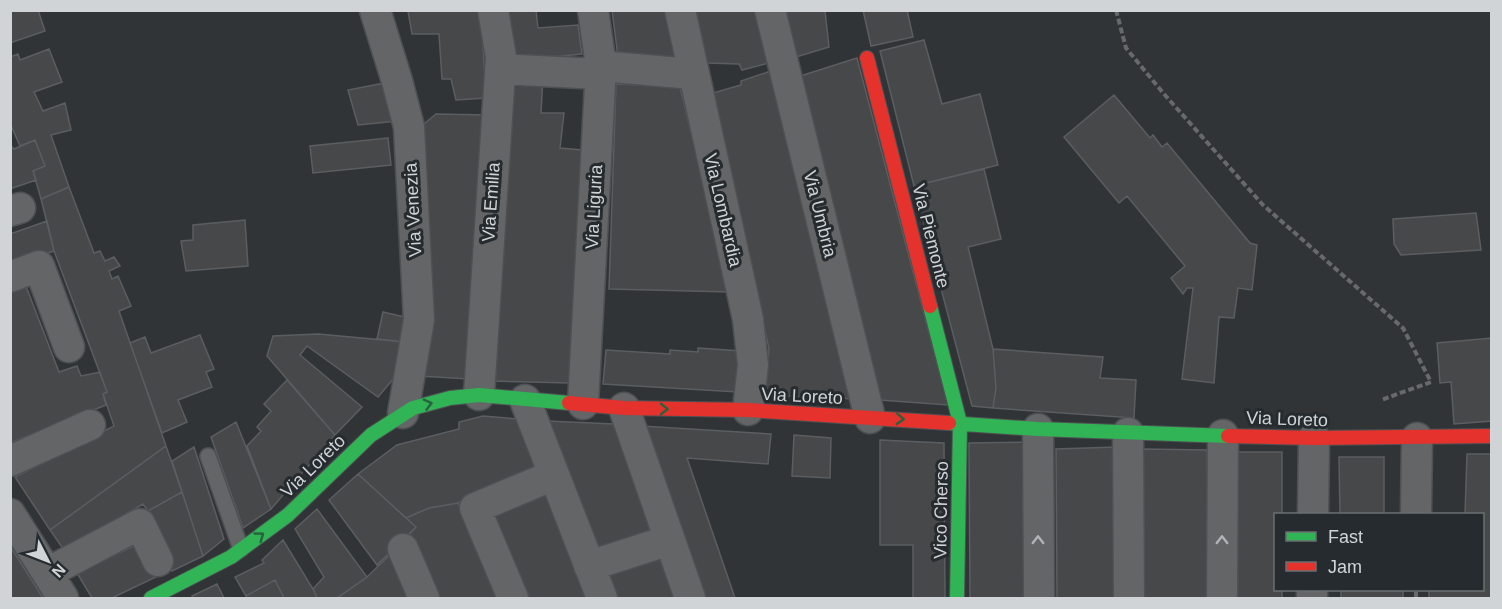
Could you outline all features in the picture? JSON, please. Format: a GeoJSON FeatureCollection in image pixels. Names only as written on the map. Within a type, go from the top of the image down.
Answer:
{"type":"FeatureCollection","features":[{"type":"Feature","properties":{"kind":"street","name":"Via Venezia"},"geometry":{"type":"LineString","coordinates":[[375,10],[409,127],[419,320],[403,412]]}},
{"type":"Feature","properties":{"kind":"street","name":"Via Emilia"},"geometry":{"type":"LineString","coordinates":[[479,394],[501,57],[493,10]]}},
{"type":"Feature","properties":{"kind":"street","name":"Via Liguria"},"geometry":{"type":"LineString","coordinates":[[583,404],[601,70],[593,10]]}},
{"type":"Feature","properties":{"kind":"street","name":"Via Lombardia"},"geometry":{"type":"LineString","coordinates":[[680,10],[692,74],[748,319],[753,365],[748,410]]}},
{"type":"Feature","properties":{"kind":"street","name":"Via Umbria"},"geometry":{"type":"LineString","coordinates":[[770,10],[870,418]]}},
{"type":"Feature","properties":{"kind":"street","name":"Via Piemonte"},"geometry":{"type":"LineString","coordinates":[[867,58],[960,423]]}},
{"type":"Feature","properties":{"kind":"street"},"geometry":{"type":"LineString","coordinates":[[500,69],[692,74]]}},
{"type":"Feature","properties":{"kind":"street"},"geometry":{"type":"LineString","coordinates":[[10,277],[39,266],[69,347]]}},
{"type":"Feature","properties":{"kind":"street","name":"Via Loreto"},"geometry":{"type":"LineString","coordinates":[[169,595],[241,549],[288,515],[371,435],[403,412],[450,398],[479,394],[624,408],[748,410],[1128,433],[1314,438],[1491,436]]}},
{"type":"Feature","properties":{"kind":"street"},"geometry":{"type":"LineString","coordinates":[[525,400],[602,598]]}},
{"type":"Feature","properties":{"kind":"street"},"geometry":{"type":"LineString","coordinates":[[624,408],[690,598]]}},
{"type":"Feature","properties":{"kind":"street","name":"Vico Cherso"},"geometry":{"type":"LineString","coordinates":[[957,598],[960,423]]}},
{"type":"Feature","properties":{"kind":"street"},"geometry":{"type":"LineString","coordinates":[[10,461],[90,425]]}},
{"type":"Feature","properties":{"kind":"street"},"geometry":{"type":"LineString","coordinates":[[1038,429],[1039,598]]}},
{"type":"Feature","properties":{"kind":"street"},"geometry":{"type":"LineString","coordinates":[[1128,433],[1129,598]]}},
{"type":"Feature","properties":{"kind":"street"},"geometry":{"type":"LineString","coordinates":[[1222,435],[1222,598]]}},
{"type":"Feature","properties":{"kind":"street"},"geometry":{"type":"LineString","coordinates":[[1313,513],[1314,438]]}},
{"type":"Feature","properties":{"kind":"street"},"geometry":{"type":"LineString","coordinates":[[1416,513],[1417,438]]}},
{"type":"Feature","properties":{"kind":"street"},"geometry":{"type":"LineString","coordinates":[[513,598],[475,508],[554,475]]}},
{"type":"Feature","properties":{"kind":"street"},"geometry":{"type":"LineString","coordinates":[[10,514],[63,598]]}},
{"type":"Feature","properties":{"kind":"street"},"geometry":{"type":"LineString","coordinates":[[47,573],[140,524],[158,561]]}},
{"type":"Feature","properties":{"kind":"street"},"geometry":{"type":"LineString","coordinates":[[589,566],[670,540]]}},
{"type":"Feature","properties":{"kind":"street"},"geometry":{"type":"LineString","coordinates":[[403,549],[424,598]]}},
{"type":"Feature","properties":{"kind":"lane"},"geometry":{"type":"LineString","coordinates":[[208,456],[241,549]]}},
{"type":"Feature","properties":{"kind":"path"},"geometry":{"type":"LineString","coordinates":[[1116,10],[1126,48],[1255,196],[1403,328],[1431,382],[1376,402]]}},
{"type":"Feature","properties":{"kind":"building"},"geometry":{"type":"Polygon","coordinates":[[[10,10],[38,10],[45,31],[10,43],[10,10]]]}},
{"type":"Feature","properties":{"kind":"building"},"geometry":{"type":"Polygon","coordinates":[[[481,10],[486,98],[456,100],[451,79],[442,79],[439,34],[412,34],[408,11],[481,10]]]}},
{"type":"Feature","properties":{"kind":"building"},"geometry":{"type":"Polygon","coordinates":[[[505,10],[536,10],[538,28],[578,25],[582,54],[541,58],[512,65],[505,10]]]}},
{"type":"Feature","properties":{"kind":"building"},"geometry":{"type":"Polygon","coordinates":[[[612,10],[666,10],[676,60],[618,57],[612,10]]]}},
{"type":"Feature","properties":{"kind":"building"},"geometry":{"type":"Polygon","coordinates":[[[696,10],[758,10],[769,63],[742,70],[739,64],[707,63],[696,10]]]}},
{"type":"Feature","properties":{"kind":"building"},"geometry":{"type":"Polygon","coordinates":[[[786,10],[827,10],[825,11],[829,47],[796,57],[786,10]]]}},
{"type":"Feature","properties":{"kind":"building"},"geometry":{"type":"Polygon","coordinates":[[[863,10],[907,10],[913,37],[871,46],[863,10]]]}},
{"type":"Feature","properties":{"kind":"building"},"geometry":{"type":"Polygon","coordinates":[[[924,40],[942,104],[980,94],[998,165],[914,186],[880,51],[924,40]]]}},
{"type":"Feature","properties":{"kind":"building"},"geometry":{"type":"Polygon","coordinates":[[[49,49],[62,82],[34,92],[43,111],[65,103],[71,130],[51,135],[69,187],[41,199],[33,171],[45,166],[35,140],[20,146],[10,123],[10,57],[18,54],[20,60],[49,49]]]}},
{"type":"Feature","properties":{"kind":"building"},"geometry":{"type":"Polygon","coordinates":[[[857,58],[948,405],[880,400],[794,78],[857,58]]]}},
{"type":"Feature","properties":{"kind":"building"},"geometry":{"type":"Polygon","coordinates":[[[771,71],[857,399],[765,395],[769,349],[713,93],[741,85],[741,81],[771,71]]]}},
{"type":"Feature","properties":{"kind":"building"},"geometry":{"type":"Polygon","coordinates":[[[511,73],[543,76],[541,113],[564,113],[560,148],[582,150],[570,383],[492,381],[511,73]]]}},
{"type":"Feature","properties":{"kind":"building"},"geometry":{"type":"Polygon","coordinates":[[[390,82],[397,121],[358,125],[348,90],[390,82]]]}},
{"type":"Feature","properties":{"kind":"building"},"geometry":{"type":"Polygon","coordinates":[[[616,84],[680,87],[730,292],[609,289],[616,84]]]}},
{"type":"Feature","properties":{"kind":"building"},"geometry":{"type":"Polygon","coordinates":[[[1114,95],[1150,138],[1153,135],[1162,147],[1167,143],[1250,243],[1257,245],[1252,290],[1238,288],[1234,318],[1219,317],[1214,383],[1182,379],[1193,288],[1187,288],[1183,294],[1171,278],[1185,266],[1127,196],[1119,203],[1064,137],[1114,95]]]}},
{"type":"Feature","properties":{"kind":"building"},"geometry":{"type":"Polygon","coordinates":[[[436,114],[489,115],[469,379],[419,376],[419,128],[436,114]]]}},
{"type":"Feature","properties":{"kind":"building"},"geometry":{"type":"Polygon","coordinates":[[[388,138],[391,165],[313,173],[310,146],[388,138]]]}},
{"type":"Feature","properties":{"kind":"building"},"geometry":{"type":"Polygon","coordinates":[[[35,140],[45,166],[33,171],[36,180],[10,189],[10,145],[14,149],[35,140]]]}},
{"type":"Feature","properties":{"kind":"building"},"geometry":{"type":"Polygon","coordinates":[[[984,169],[1001,239],[968,247],[993,349],[996,388],[993,408],[972,406],[914,186],[984,169]]]}},
{"type":"Feature","properties":{"kind":"building"},"geometry":{"type":"Polygon","coordinates":[[[69,187],[94,253],[100,251],[105,261],[114,257],[120,266],[109,271],[112,279],[118,276],[131,306],[119,311],[166,446],[50,530],[15,477],[114,426],[103,394],[107,392],[54,251],[41,199],[69,187]]]}},
{"type":"Feature","properties":{"kind":"building"},"geometry":{"type":"Polygon","coordinates":[[[1476,213],[1481,250],[1401,255],[1394,244],[1393,219],[1476,213]]]}},
{"type":"Feature","properties":{"kind":"building"},"geometry":{"type":"Polygon","coordinates":[[[245,220],[248,266],[186,271],[181,241],[193,240],[193,225],[245,220]]]}},
{"type":"Feature","properties":{"kind":"building"},"geometry":{"type":"Polygon","coordinates":[[[47,221],[54,251],[10,266],[10,234],[47,221]]]}},
{"type":"Feature","properties":{"kind":"building"},"geometry":{"type":"Polygon","coordinates":[[[24,281],[59,372],[77,366],[81,376],[100,372],[107,392],[103,394],[106,405],[10,443],[10,286],[24,281]]]}},
{"type":"Feature","properties":{"kind":"building"},"geometry":{"type":"Polygon","coordinates":[[[383,312],[409,318],[405,342],[377,339],[383,312]]]}},
{"type":"Feature","properties":{"kind":"building"},"geometry":{"type":"Polygon","coordinates":[[[318,334],[405,342],[400,371],[378,397],[307,346],[300,355],[362,407],[335,435],[267,356],[273,336],[318,334]]]}},
{"type":"Feature","properties":{"kind":"building"},"geometry":{"type":"Polygon","coordinates":[[[200,335],[214,369],[206,372],[212,387],[178,400],[187,422],[162,433],[130,343],[145,337],[151,353],[200,335]]]}},
{"type":"Feature","properties":{"kind":"building"},"geometry":{"type":"Polygon","coordinates":[[[1492,338],[1492,421],[1454,424],[1451,382],[1440,383],[1437,343],[1492,338]]]}},
{"type":"Feature","properties":{"kind":"building"},"geometry":{"type":"Polygon","coordinates":[[[698,348],[741,351],[738,392],[603,384],[606,350],[670,354],[670,350],[698,352],[698,348]]]}},
{"type":"Feature","properties":{"kind":"building"},"geometry":{"type":"Polygon","coordinates":[[[993,349],[1103,357],[1100,378],[1136,380],[1134,418],[993,408],[996,388],[993,349]]]}},
{"type":"Feature","properties":{"kind":"building"},"geometry":{"type":"Polygon","coordinates":[[[287,380],[335,435],[271,509],[247,446],[261,431],[257,427],[271,411],[264,404],[287,380]]]}},
{"type":"Feature","properties":{"kind":"building"},"geometry":{"type":"Polygon","coordinates":[[[483,416],[518,419],[538,470],[458,503],[429,508],[406,518],[358,474],[397,445],[459,429],[459,422],[483,416]]]}},
{"type":"Feature","properties":{"kind":"building"},"geometry":{"type":"Polygon","coordinates":[[[547,421],[614,424],[654,534],[595,552],[547,421]]]}},
{"type":"Feature","properties":{"kind":"building"},"geometry":{"type":"Polygon","coordinates":[[[236,422],[271,509],[243,528],[211,437],[236,422]]]}},
{"type":"Feature","properties":{"kind":"building"},"geometry":{"type":"Polygon","coordinates":[[[641,426],[771,434],[768,464],[687,458],[735,598],[703,598],[641,426]]]}},
{"type":"Feature","properties":{"kind":"building"},"geometry":{"type":"Polygon","coordinates":[[[794,435],[831,438],[830,478],[792,476],[794,435]]]}},
{"type":"Feature","properties":{"kind":"building"},"geometry":{"type":"Polygon","coordinates":[[[880,440],[944,443],[945,598],[913,598],[913,545],[880,545],[880,440]]]}},
{"type":"Feature","properties":{"kind":"building"},"geometry":{"type":"Polygon","coordinates":[[[1027,442],[1028,598],[970,598],[969,443],[1027,442]]]}},
{"type":"Feature","properties":{"kind":"building"},"geometry":{"type":"Polygon","coordinates":[[[166,446],[182,492],[148,511],[143,504],[64,550],[50,530],[166,446]]]}},
{"type":"Feature","properties":{"kind":"building"},"geometry":{"type":"Polygon","coordinates":[[[194,447],[224,539],[203,556],[172,461],[194,447]]]}},
{"type":"Feature","properties":{"kind":"building"},"geometry":{"type":"Polygon","coordinates":[[[1117,447],[1118,598],[1057,598],[1056,449],[1117,447]]]}},
{"type":"Feature","properties":{"kind":"building"},"geometry":{"type":"Polygon","coordinates":[[[1142,449],[1207,450],[1209,598],[1143,598],[1142,449]]]}},
{"type":"Feature","properties":{"kind":"building"},"geometry":{"type":"Polygon","coordinates":[[[1236,452],[1282,452],[1282,513],[1274,513],[1274,591],[1282,591],[1282,598],[1236,598],[1236,452]]]}},
{"type":"Feature","properties":{"kind":"building"},"geometry":{"type":"Polygon","coordinates":[[[1467,454],[1492,454],[1492,598],[1429,598],[1429,591],[1484,591],[1484,513],[1465,513],[1467,454]]]}},
{"type":"Feature","properties":{"kind":"building"},"geometry":{"type":"Polygon","coordinates":[[[1339,457],[1384,457],[1384,513],[1340,513],[1339,457]]]}},
{"type":"Feature","properties":{"kind":"building"},"geometry":{"type":"Polygon","coordinates":[[[358,474],[416,527],[377,565],[329,500],[358,474]]]}},
{"type":"Feature","properties":{"kind":"building"},"geometry":{"type":"Polygon","coordinates":[[[546,490],[590,598],[524,598],[488,513],[546,490]]]}},
{"type":"Feature","properties":{"kind":"building"},"geometry":{"type":"Polygon","coordinates":[[[182,492],[203,556],[172,571],[148,511],[182,492]]]}},
{"type":"Feature","properties":{"kind":"building"},"geometry":{"type":"Polygon","coordinates":[[[458,503],[499,598],[435,598],[408,536],[416,527],[406,518],[429,508],[458,503]]]}},
{"type":"Feature","properties":{"kind":"building"},"geometry":{"type":"Polygon","coordinates":[[[317,509],[367,577],[337,598],[317,598],[313,589],[324,577],[295,529],[317,509]]]}},
{"type":"Feature","properties":{"kind":"building"},"geometry":{"type":"Polygon","coordinates":[[[283,540],[317,598],[284,598],[275,580],[246,596],[235,577],[264,563],[262,560],[283,540]]]}},
{"type":"Feature","properties":{"kind":"building"},"geometry":{"type":"Polygon","coordinates":[[[140,543],[156,577],[112,598],[92,598],[77,573],[140,543]]]}},
{"type":"Feature","properties":{"kind":"building"},"geometry":{"type":"Polygon","coordinates":[[[10,546],[43,598],[10,598],[10,546]]]}},
{"type":"Feature","properties":{"kind":"building"},"geometry":{"type":"Polygon","coordinates":[[[397,548],[418,598],[337,598],[367,577],[397,548]]]}},
{"type":"Feature","properties":{"kind":"building"},"geometry":{"type":"Polygon","coordinates":[[[658,553],[675,598],[615,598],[604,572],[658,553]]]}},
{"type":"Feature","properties":{"kind":"building"},"geometry":{"type":"Polygon","coordinates":[[[275,580],[284,598],[247,598],[246,596],[275,580]]]}},
{"type":"Feature","properties":{"kind":"building"},"geometry":{"type":"Polygon","coordinates":[[[217,584],[224,598],[194,598],[192,596],[217,584]]]}},
{"type":"Feature","properties":{"kind":"building"},"geometry":{"type":"Polygon","coordinates":[[[1341,591],[1403,591],[1403,598],[1341,598],[1341,591]]]}},
{"type":"Feature","properties":{"kind":"traffic: fast"},"geometry":{"type":"LineString","coordinates":[[930,306],[960,423],[957,598]]}},
{"type":"Feature","properties":{"kind":"traffic: fast"},"geometry":{"type":"LineString","coordinates":[[151,598],[231,557],[288,515],[371,435],[413,408],[450,398],[479,395],[569,403]]}},
{"type":"Feature","properties":{"kind":"traffic: fast"},"geometry":{"type":"LineString","coordinates":[[949,423],[1038,429],[1228,436]]}},
{"type":"Feature","properties":{"kind":"traffic: jam"},"geometry":{"type":"LineString","coordinates":[[867,58],[930,306]]}},
{"type":"Feature","properties":{"kind":"traffic: jam"},"geometry":{"type":"LineString","coordinates":[[569,403],[624,408],[748,410],[949,423]]}},
{"type":"Feature","properties":{"kind":"traffic: jam"},"geometry":{"type":"LineString","coordinates":[[1228,436],[1314,438],[1492,436]]}}]}
